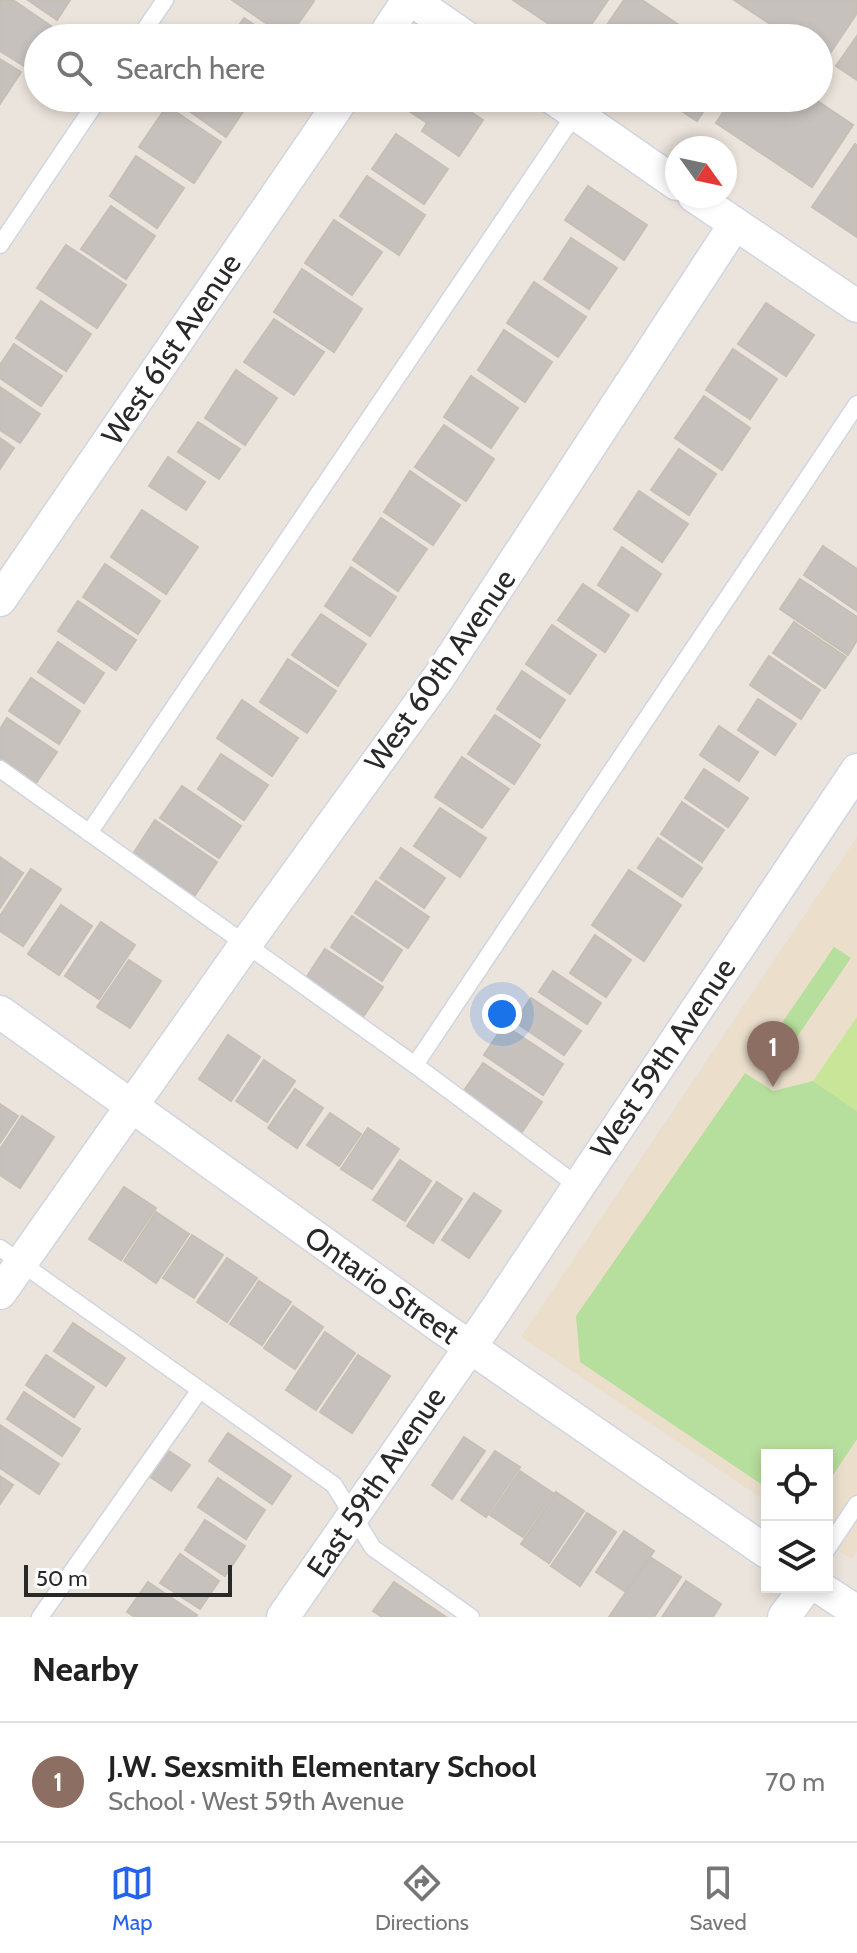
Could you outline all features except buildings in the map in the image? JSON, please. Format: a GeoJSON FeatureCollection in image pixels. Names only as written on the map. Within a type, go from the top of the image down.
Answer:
{"type":"FeatureCollection","features":[{"type":"Feature","properties":{"kind":"street"},"geometry":{"type":"LineString","coordinates":[[393,24],[410,0],[446,24]]}},
{"type":"Feature","properties":{"kind":"street","name":"West 61st Avenue"},"geometry":{"type":"LineString","coordinates":[[0,600],[333,112]]}},
{"type":"Feature","properties":{"kind":"street"},"geometry":{"type":"LineString","coordinates":[[573,112],[665,176]]}},
{"type":"Feature","properties":{"kind":"street"},"geometry":{"type":"LineString","coordinates":[[712,208],[857,306]]}},
{"type":"Feature","properties":{"kind":"street","name":"West 60th Avenue"},"geometry":{"type":"LineString","coordinates":[[0,1293],[10,1255],[131,1106],[439,677],[735,224]]}},
{"type":"Feature","properties":{"kind":"street","name":"West 59th Avenue"},"geometry":{"type":"LineString","coordinates":[[470,1347],[857,770]]}},
{"type":"Feature","properties":{"kind":"street","name":"Ontario Street"},"geometry":{"type":"LineString","coordinates":[[0,1012],[470,1347],[761,1548]]}},
{"type":"Feature","properties":{"kind":"street","name":"East 59th Avenue"},"geometry":{"type":"LineString","coordinates":[[283,1617],[470,1347]]}},
{"type":"Feature","properties":{"kind":"street"},"geometry":{"type":"LineString","coordinates":[[784,1617],[802,1593]]}},
{"type":"Feature","properties":{"kind":"street"},"geometry":{"type":"LineString","coordinates":[[828,1593],[857,1612]]}},
{"type":"Feature","properties":{"kind":"lane"},"geometry":{"type":"LineString","coordinates":[[149,24],[165,0]]}},
{"type":"Feature","properties":{"kind":"lane"},"geometry":{"type":"LineString","coordinates":[[0,245],[90,112]]}},
{"type":"Feature","properties":{"kind":"lane"},"geometry":{"type":"LineString","coordinates":[[89,833],[560,112]]}},
{"type":"Feature","properties":{"kind":"lane"},"geometry":{"type":"LineString","coordinates":[[415,1065],[857,404]]}},
{"type":"Feature","properties":{"kind":"lane"},"geometry":{"type":"LineString","coordinates":[[0,769],[415,1065],[578,1186]]}},
{"type":"Feature","properties":{"kind":"lane"},"geometry":{"type":"LineString","coordinates":[[10,1255],[334,1485],[373,1548],[471,1617]]}},
{"type":"Feature","properties":{"kind":"lane"},"geometry":{"type":"LineString","coordinates":[[40,1617],[199,1391]]}},
{"type":"Feature","properties":{"kind":"lane"},"geometry":{"type":"LineString","coordinates":[[833,1540],[857,1504]]}},
{"type":"Feature","properties":{"kind":"shaded area"},"geometry":{"type":"Polygon","coordinates":[[[857,837],[857,1551],[852,1559],[833,1547],[833,1449],[761,1449],[761,1498],[521,1337],[857,837]]]}},
{"type":"Feature","properties":{"kind":"green space"},"geometry":{"type":"Polygon","coordinates":[[[834,947],[851,958],[788,1050],[771,1039],[834,947]]]}},
{"type":"Feature","properties":{"kind":"green space"},"geometry":{"type":"Polygon","coordinates":[[[857,1017],[857,1111],[813,1081],[857,1017]]]}},
{"type":"Feature","properties":{"kind":"green space"},"geometry":{"type":"Polygon","coordinates":[[[745,1073],[773,1091],[813,1081],[857,1111],[857,1439],[833,1475],[833,1449],[761,1449],[761,1484],[580,1362],[576,1316],[745,1073]]]}},
{"type":"Feature","properties":{"kind":"place","name":"J.W. Sexsmith Elementary School"},"geometry":{"type":"Point","coordinates":[773,1087]}}]}
